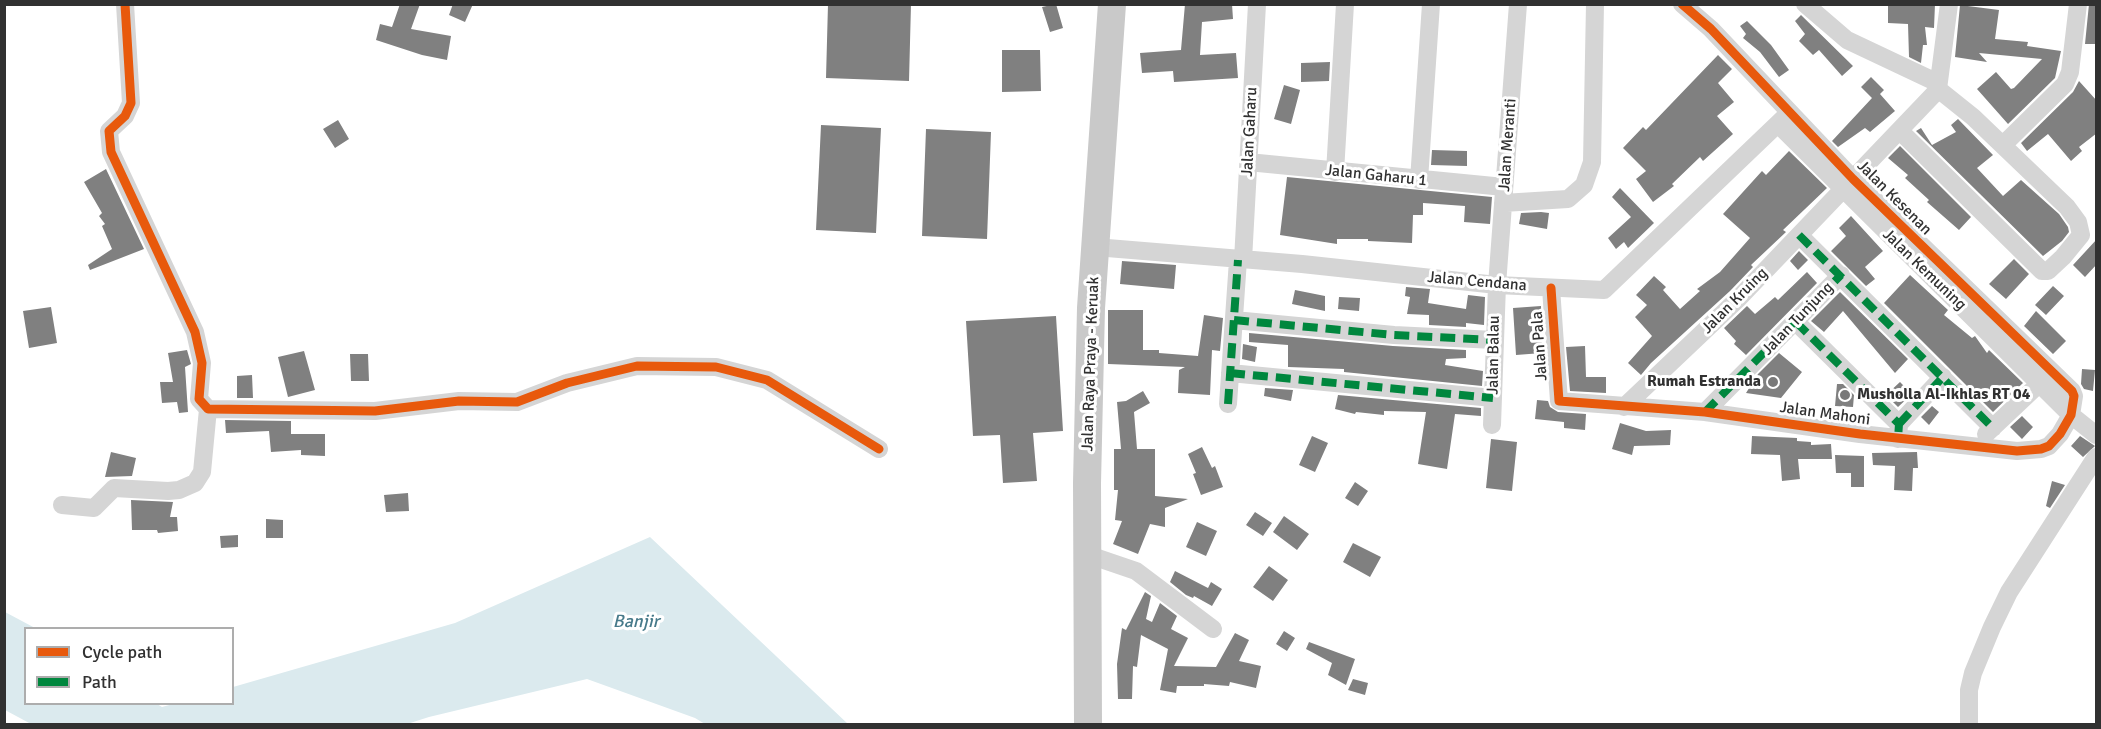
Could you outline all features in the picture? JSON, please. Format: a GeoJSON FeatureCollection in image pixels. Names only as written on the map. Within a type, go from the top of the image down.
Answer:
{"type":"FeatureCollection","features":[{"type":"Feature","properties":{"kind":"main road","name":"Jalan Raya Praya - Keruak"},"geometry":{"type":"LineString","coordinates":[[1088,724],[1091,319],[1112,4]]}},
{"type":"Feature","properties":{"kind":"street"},"geometry":{"type":"LineString","coordinates":[[62,506],[94,508],[114,488],[179,490],[195,483],[202,472],[208,410],[199,399],[202,363],[195,332],[109,146],[109,131],[125,116],[131,103],[125,4]]}},
{"type":"Feature","properties":{"kind":"street","name":"Jalan Gaharu"},"geometry":{"type":"LineString","coordinates":[[1228,404],[1241,260],[1257,4]]}},
{"type":"Feature","properties":{"kind":"street"},"geometry":{"type":"LineString","coordinates":[[1335,172],[1345,4]]}},
{"type":"Feature","properties":{"kind":"street"},"geometry":{"type":"LineString","coordinates":[[1419,180],[1431,4]]}},
{"type":"Feature","properties":{"kind":"street","name":"Jalan Meranti"},"geometry":{"type":"LineString","coordinates":[[1497,285],[1518,4]]}},
{"type":"Feature","properties":{"kind":"street","name":"Jalan Gaharu 1"},"geometry":{"type":"LineString","coordinates":[[1248,162],[1419,180],[1504,195],[1569,199],[1584,185],[1592,162],[1595,4]]}},
{"type":"Feature","properties":{"kind":"street","name":"Jalan Kesenan"},"geometry":{"type":"LineString","coordinates":[[1682,4],[1711,29],[1783,118],[1847,185],[2072,391],[2074,396],[2071,415]]}},
{"type":"Feature","properties":{"kind":"street"},"geometry":{"type":"LineString","coordinates":[[1805,4],[1846,40],[1938,86],[2067,207],[2078,222],[2079,239],[2047,272],[2039,269],[1900,131]]}},
{"type":"Feature","properties":{"kind":"street"},"geometry":{"type":"LineString","coordinates":[[1938,86],[1949,4]]}},
{"type":"Feature","properties":{"kind":"street"},"geometry":{"type":"LineString","coordinates":[[2003,145],[2065,84],[2070,72],[2078,4]]}},
{"type":"Feature","properties":{"kind":"street","name":"Jalan Kruing"},"geometry":{"type":"LineString","coordinates":[[1624,408],[1738,299],[1900,131],[1938,86]]}},
{"type":"Feature","properties":{"kind":"street","name":"Jalan Cendana"},"geometry":{"type":"LineString","coordinates":[[1095,247],[1497,285],[1604,290],[1783,118]]}},
{"type":"Feature","properties":{"kind":"street","name":"Jalan Kemuning"},"geometry":{"type":"LineString","coordinates":[[1847,185],[2071,415],[2097,435]]}},
{"type":"Feature","properties":{"kind":"street"},"geometry":{"type":"LineString","coordinates":[[1799,235],[1993,428]]}},
{"type":"Feature","properties":{"kind":"street","name":"Jalan Tunjung"},"geometry":{"type":"LineString","coordinates":[[1705,412],[1797,322],[1841,275]]}},
{"type":"Feature","properties":{"kind":"street","name":"Jalan Balau"},"geometry":{"type":"LineString","coordinates":[[1492,425],[1497,285]]}},
{"type":"Feature","properties":{"kind":"street","name":"Jalan Pala"},"geometry":{"type":"LineString","coordinates":[[1551,288],[1559,401]]}},
{"type":"Feature","properties":{"kind":"street"},"geometry":{"type":"LineString","coordinates":[[1234,320],[1394,335],[1494,340]]}},
{"type":"Feature","properties":{"kind":"street"},"geometry":{"type":"LineString","coordinates":[[1797,322],[1898,431],[1943,377]]}},
{"type":"Feature","properties":{"kind":"street"},"geometry":{"type":"LineString","coordinates":[[208,410],[375,411],[459,401],[517,402],[567,383],[637,366],[716,367],[767,380],[879,448]]}},
{"type":"Feature","properties":{"kind":"street"},"geometry":{"type":"LineString","coordinates":[[1230,373],[1493,398]]}},
{"type":"Feature","properties":{"kind":"street"},"geometry":{"type":"LineString","coordinates":[[1973,445],[2040,383]]}},
{"type":"Feature","properties":{"kind":"street","name":"Jalan Mahoni"},"geometry":{"type":"LineString","coordinates":[[1559,401],[1624,408],[1705,412],[1898,431],[2017,451],[2041,449],[2054,441],[2071,415]]}},
{"type":"Feature","properties":{"kind":"street"},"geometry":{"type":"LineString","coordinates":[[1969,724],[1969,690],[1972,673],[1992,627],[2009,592],[2097,457]]}},
{"type":"Feature","properties":{"kind":"street"},"geometry":{"type":"LineString","coordinates":[[1089,555],[1136,571],[1213,629]]}},
{"type":"Feature","properties":{"kind":"water","name":"Banjir"},"geometry":{"type":"Polygon","coordinates":[[[650,537],[848,724],[705,724],[695,718],[587,679],[407,724],[31,724],[5,710],[5,612],[33,627],[24,627],[24,705],[159,705],[162,707],[234,705],[234,687],[455,623],[650,537]]]}},
{"type":"Feature","properties":{"kind":"building"},"geometry":{"type":"Polygon","coordinates":[[[400,4],[420,4],[411,29],[451,36],[447,60],[422,55],[376,40],[380,24],[392,27],[400,4]]]}},
{"type":"Feature","properties":{"kind":"building"},"geometry":{"type":"Polygon","coordinates":[[[453,4],[473,4],[465,22],[449,15],[453,4]]]}},
{"type":"Feature","properties":{"kind":"building"},"geometry":{"type":"Polygon","coordinates":[[[828,4],[911,4],[909,81],[826,78],[828,4]]]}},
{"type":"Feature","properties":{"kind":"building"},"geometry":{"type":"Polygon","coordinates":[[[1056,4],[1063,28],[1050,32],[1042,7],[1056,4]]]}},
{"type":"Feature","properties":{"kind":"building"},"geometry":{"type":"Polygon","coordinates":[[[1185,4],[1232,4],[1233,19],[1202,22],[1200,55],[1236,53],[1238,78],[1174,82],[1173,71],[1142,73],[1140,53],[1181,50],[1185,4]]]}},
{"type":"Feature","properties":{"kind":"building"},"geometry":{"type":"Polygon","coordinates":[[[1888,4],[1935,4],[1934,28],[1925,27],[1927,45],[1923,45],[1921,63],[1909,57],[1908,24],[1888,23],[1888,4]]]}},
{"type":"Feature","properties":{"kind":"building"},"geometry":{"type":"Polygon","coordinates":[[[2089,4],[2097,4],[2097,44],[2085,44],[2089,4]]]}},
{"type":"Feature","properties":{"kind":"building"},"geometry":{"type":"Polygon","coordinates":[[[1960,5],[1999,10],[1995,39],[2028,42],[2027,46],[2061,51],[2055,78],[2008,124],[1977,89],[1996,72],[2011,89],[2014,88],[2042,59],[1979,53],[1987,62],[1955,57],[1960,5]]]}},
{"type":"Feature","properties":{"kind":"building"},"geometry":{"type":"Polygon","coordinates":[[[1801,15],[1853,66],[1842,76],[1819,50],[1813,55],[1799,41],[1805,34],[1795,21],[1801,15]]]}},
{"type":"Feature","properties":{"kind":"building"},"geometry":{"type":"Polygon","coordinates":[[[1747,21],[1771,45],[1789,70],[1779,77],[1760,52],[1743,38],[1746,34],[1740,26],[1747,21]]]}},
{"type":"Feature","properties":{"kind":"building"},"geometry":{"type":"Polygon","coordinates":[[[1002,50],[1040,50],[1041,91],[1002,92],[1002,50]]]}},
{"type":"Feature","properties":{"kind":"building"},"geometry":{"type":"Polygon","coordinates":[[[1718,55],[1732,69],[1718,83],[1734,102],[1717,116],[1733,134],[1703,161],[1700,157],[1672,184],[1674,186],[1653,202],[1636,179],[1646,171],[1623,148],[1643,127],[1646,130],[1718,55]]]}},
{"type":"Feature","properties":{"kind":"building"},"geometry":{"type":"Polygon","coordinates":[[[1330,62],[1329,81],[1301,82],[1301,63],[1330,62]]]}},
{"type":"Feature","properties":{"kind":"building"},"geometry":{"type":"Polygon","coordinates":[[[1871,77],[1884,90],[1880,94],[1895,111],[1870,132],[1865,128],[1838,147],[1832,141],[1872,98],[1861,87],[1871,77]]]}},
{"type":"Feature","properties":{"kind":"building"},"geometry":{"type":"Polygon","coordinates":[[[2079,81],[2097,101],[2097,133],[2079,147],[2082,151],[2071,161],[2048,134],[2027,151],[2021,143],[2073,92],[2079,81]]]}},
{"type":"Feature","properties":{"kind":"building"},"geometry":{"type":"Polygon","coordinates":[[[1284,85],[1300,90],[1291,124],[1274,119],[1284,85]]]}},
{"type":"Feature","properties":{"kind":"building"},"geometry":{"type":"Polygon","coordinates":[[[1958,119],[1993,155],[1977,168],[2003,196],[2021,180],[2059,214],[2068,227],[2069,232],[2062,241],[2043,256],[1916,131],[1921,128],[1932,145],[1956,132],[1951,125],[1958,119]]]}},
{"type":"Feature","properties":{"kind":"building"},"geometry":{"type":"Polygon","coordinates":[[[338,120],[349,139],[335,148],[323,129],[338,120]]]}},
{"type":"Feature","properties":{"kind":"building"},"geometry":{"type":"Polygon","coordinates":[[[821,125],[881,128],[876,233],[816,230],[821,125]]]}},
{"type":"Feature","properties":{"kind":"building"},"geometry":{"type":"Polygon","coordinates":[[[926,129],[991,132],[987,239],[922,236],[926,129]]]}},
{"type":"Feature","properties":{"kind":"building"},"geometry":{"type":"Polygon","coordinates":[[[1900,146],[1971,217],[1959,230],[1927,202],[1929,200],[1905,178],[1908,175],[1888,158],[1900,146]]]}},
{"type":"Feature","properties":{"kind":"building"},"geometry":{"type":"Polygon","coordinates":[[[1432,150],[1467,151],[1467,166],[1431,165],[1432,150]]]}},
{"type":"Feature","properties":{"kind":"building"},"geometry":{"type":"Polygon","coordinates":[[[1789,151],[1827,188],[1783,230],[1786,232],[1751,265],[1753,267],[1730,291],[1651,363],[1641,375],[1628,363],[1652,336],[1635,317],[1647,305],[1636,295],[1654,276],[1666,287],[1663,290],[1680,309],[1700,291],[1697,289],[1720,272],[1750,238],[1723,214],[1762,171],[1766,175],[1789,151]]]}},
{"type":"Feature","properties":{"kind":"building"},"geometry":{"type":"Polygon","coordinates":[[[106,169],[144,249],[90,270],[88,265],[112,249],[102,226],[105,224],[99,216],[102,213],[84,182],[106,169]]]}},
{"type":"Feature","properties":{"kind":"building"},"geometry":{"type":"Polygon","coordinates":[[[1287,177],[1492,197],[1490,224],[1464,222],[1465,206],[1423,203],[1423,215],[1413,215],[1412,243],[1337,239],[1337,244],[1280,235],[1287,177]]]}},
{"type":"Feature","properties":{"kind":"building"},"geometry":{"type":"Polygon","coordinates":[[[1620,188],[1654,223],[1628,248],[1624,242],[1616,249],[1608,238],[1631,217],[1612,197],[1620,188]]]}},
{"type":"Feature","properties":{"kind":"building"},"geometry":{"type":"Polygon","coordinates":[[[1521,213],[1549,213],[1547,229],[1519,224],[1521,213]]]}},
{"type":"Feature","properties":{"kind":"building"},"geometry":{"type":"Polygon","coordinates":[[[1851,216],[1883,251],[1865,267],[1875,279],[1866,286],[1831,251],[1846,236],[1839,228],[1851,216]]]}},
{"type":"Feature","properties":{"kind":"building"},"geometry":{"type":"Polygon","coordinates":[[[2097,239],[2097,264],[2085,277],[2073,265],[2097,239]]]}},
{"type":"Feature","properties":{"kind":"building"},"geometry":{"type":"Polygon","coordinates":[[[1799,251],[1808,260],[1798,270],[1790,261],[1799,251]]]}},
{"type":"Feature","properties":{"kind":"building"},"geometry":{"type":"Polygon","coordinates":[[[2014,259],[2029,274],[2006,299],[1989,284],[2014,259]]]}},
{"type":"Feature","properties":{"kind":"building"},"geometry":{"type":"Polygon","coordinates":[[[1122,261],[1176,265],[1174,289],[1120,284],[1122,261]]]}},
{"type":"Feature","properties":{"kind":"building"},"geometry":{"type":"Polygon","coordinates":[[[1807,272],[1817,283],[1746,355],[1734,344],[1736,341],[1724,328],[1747,306],[1755,314],[1775,297],[1778,300],[1807,272]]]}},
{"type":"Feature","properties":{"kind":"building"},"geometry":{"type":"Polygon","coordinates":[[[1910,275],[1948,310],[1944,315],[1972,338],[1975,336],[1987,353],[1989,350],[2023,383],[1993,412],[1884,303],[1910,275]]]}},
{"type":"Feature","properties":{"kind":"building"},"geometry":{"type":"Polygon","coordinates":[[[2053,286],[2064,296],[2046,315],[2035,305],[2053,286]]]}},
{"type":"Feature","properties":{"kind":"building"},"geometry":{"type":"Polygon","coordinates":[[[1406,287],[1430,289],[1428,303],[1466,309],[1468,295],[1485,297],[1484,325],[1466,323],[1466,327],[1429,325],[1429,315],[1407,314],[1410,297],[1405,296],[1406,287]]]}},
{"type":"Feature","properties":{"kind":"building"},"geometry":{"type":"Polygon","coordinates":[[[1295,290],[1325,296],[1325,311],[1292,304],[1295,290]]]}},
{"type":"Feature","properties":{"kind":"building"},"geometry":{"type":"Polygon","coordinates":[[[1840,292],[1908,359],[1895,373],[1843,311],[1824,332],[1811,321],[1840,292]]]}},
{"type":"Feature","properties":{"kind":"building"},"geometry":{"type":"Polygon","coordinates":[[[1339,297],[1360,298],[1359,311],[1338,309],[1339,297]]]}},
{"type":"Feature","properties":{"kind":"building"},"geometry":{"type":"Polygon","coordinates":[[[1541,306],[1542,353],[1516,355],[1513,308],[1541,306]]]}},
{"type":"Feature","properties":{"kind":"building"},"geometry":{"type":"Polygon","coordinates":[[[51,307],[57,343],[29,348],[23,311],[51,307]]]}},
{"type":"Feature","properties":{"kind":"building"},"geometry":{"type":"Polygon","coordinates":[[[1108,310],[1143,310],[1143,350],[1198,356],[1204,315],[1223,318],[1220,351],[1212,350],[1210,395],[1178,393],[1179,370],[1185,367],[1108,364],[1108,310]]]}},
{"type":"Feature","properties":{"kind":"building"},"geometry":{"type":"Polygon","coordinates":[[[2036,311],[2066,341],[2053,354],[2024,326],[2036,311]]]}},
{"type":"Feature","properties":{"kind":"building"},"geometry":{"type":"Polygon","coordinates":[[[1056,316],[1063,431],[1033,433],[1037,481],[1003,483],[1000,435],[973,436],[966,321],[1056,316]]]}},
{"type":"Feature","properties":{"kind":"building"},"geometry":{"type":"Polygon","coordinates":[[[1249,333],[1466,350],[1466,358],[1446,359],[1445,365],[1483,371],[1482,386],[1344,372],[1344,369],[1288,367],[1288,345],[1249,342],[1249,333]]]}},
{"type":"Feature","properties":{"kind":"building"},"geometry":{"type":"Polygon","coordinates":[[[1243,344],[1257,347],[1255,362],[1242,359],[1243,344]]]}},
{"type":"Feature","properties":{"kind":"building"},"geometry":{"type":"Polygon","coordinates":[[[1585,346],[1586,377],[1606,377],[1606,393],[1570,391],[1566,347],[1585,346]]]}},
{"type":"Feature","properties":{"kind":"building"},"geometry":{"type":"Polygon","coordinates":[[[187,350],[191,364],[185,367],[188,412],[179,413],[177,402],[162,403],[160,382],[173,382],[168,353],[187,350]]]}},
{"type":"Feature","properties":{"kind":"building"},"geometry":{"type":"Polygon","coordinates":[[[304,351],[315,390],[288,397],[278,357],[304,351]]]}},
{"type":"Feature","properties":{"kind":"building","name":"Rumah Estranda"},"geometry":{"type":"Polygon","coordinates":[[[1779,353],[1802,372],[1781,398],[1746,393],[1758,374],[1779,353]]]}},
{"type":"Feature","properties":{"kind":"building"},"geometry":{"type":"Polygon","coordinates":[[[350,354],[368,354],[369,381],[351,381],[350,354]]]}},
{"type":"Feature","properties":{"kind":"building"},"geometry":{"type":"Polygon","coordinates":[[[2082,369],[2095,370],[2093,391],[2084,389],[2081,384],[2082,369]]]}},
{"type":"Feature","properties":{"kind":"building"},"geometry":{"type":"Polygon","coordinates":[[[252,375],[253,398],[237,398],[237,376],[252,375]]]}},
{"type":"Feature","properties":{"kind":"building"},"geometry":{"type":"Polygon","coordinates":[[[1900,382],[1912,394],[1898,407],[1886,395],[1900,382]]]}},
{"type":"Feature","properties":{"kind":"building","name":"Musholla Al-Ikhlas RT 04"},"geometry":{"type":"Polygon","coordinates":[[[1837,384],[1843,384],[1854,395],[1853,407],[1835,406],[1837,384]]]}},
{"type":"Feature","properties":{"kind":"building"},"geometry":{"type":"Polygon","coordinates":[[[1265,388],[1293,390],[1291,401],[1264,396],[1265,388]]]}},
{"type":"Feature","properties":{"kind":"building"},"geometry":{"type":"Polygon","coordinates":[[[1143,391],[1150,403],[1134,412],[1137,449],[1155,449],[1155,496],[1188,499],[1165,508],[1165,527],[1150,524],[1138,554],[1113,544],[1122,521],[1115,520],[1118,490],[1114,490],[1114,449],[1121,449],[1117,402],[1126,401],[1143,391]]]}},
{"type":"Feature","properties":{"kind":"building"},"geometry":{"type":"Polygon","coordinates":[[[1338,395],[1481,408],[1481,416],[1455,414],[1447,469],[1418,464],[1426,412],[1384,411],[1384,415],[1356,412],[1355,414],[1335,409],[1338,395]]]}},
{"type":"Feature","properties":{"kind":"building"},"geometry":{"type":"Polygon","coordinates":[[[1537,400],[1548,401],[1550,407],[1558,412],[1586,414],[1585,430],[1564,428],[1564,422],[1535,419],[1537,400]]]}},
{"type":"Feature","properties":{"kind":"building"},"geometry":{"type":"Polygon","coordinates":[[[1932,406],[1939,412],[1929,425],[1921,417],[1932,406]]]}},
{"type":"Feature","properties":{"kind":"building"},"geometry":{"type":"Polygon","coordinates":[[[2022,416],[2033,427],[2022,439],[2010,427],[2022,416]]]}},
{"type":"Feature","properties":{"kind":"building"},"geometry":{"type":"Polygon","coordinates":[[[225,420],[291,421],[291,434],[325,434],[325,456],[301,455],[301,450],[271,452],[269,431],[226,433],[225,420]]]}},
{"type":"Feature","properties":{"kind":"building"},"geometry":{"type":"Polygon","coordinates":[[[1620,423],[1646,431],[1671,430],[1670,445],[1634,446],[1632,455],[1612,449],[1620,423]]]}},
{"type":"Feature","properties":{"kind":"building"},"geometry":{"type":"Polygon","coordinates":[[[1312,436],[1328,443],[1315,472],[1299,465],[1312,436]]]}},
{"type":"Feature","properties":{"kind":"building"},"geometry":{"type":"Polygon","coordinates":[[[1752,436],[1797,438],[1797,441],[1811,442],[1811,445],[1831,444],[1832,459],[1798,459],[1800,479],[1782,481],[1780,455],[1751,454],[1752,436]]]}},
{"type":"Feature","properties":{"kind":"building"},"geometry":{"type":"Polygon","coordinates":[[[2080,436],[2095,446],[2083,457],[2071,446],[2080,436]]]}},
{"type":"Feature","properties":{"kind":"building"},"geometry":{"type":"Polygon","coordinates":[[[1491,439],[1517,442],[1512,491],[1486,488],[1491,439]]]}},
{"type":"Feature","properties":{"kind":"building"},"geometry":{"type":"Polygon","coordinates":[[[1202,447],[1212,468],[1215,466],[1223,487],[1201,495],[1193,474],[1196,473],[1188,454],[1202,447]]]}},
{"type":"Feature","properties":{"kind":"building"},"geometry":{"type":"Polygon","coordinates":[[[111,452],[136,458],[132,476],[105,477],[111,452]]]}},
{"type":"Feature","properties":{"kind":"building"},"geometry":{"type":"Polygon","coordinates":[[[1917,452],[1918,468],[1913,468],[1912,491],[1894,490],[1895,466],[1873,465],[1872,453],[1917,452]]]}},
{"type":"Feature","properties":{"kind":"building"},"geometry":{"type":"Polygon","coordinates":[[[1835,455],[1864,456],[1864,487],[1851,487],[1851,473],[1836,473],[1835,455]]]}},
{"type":"Feature","properties":{"kind":"building"},"geometry":{"type":"Polygon","coordinates":[[[2052,481],[2065,485],[2050,508],[2046,506],[2052,481]]]}},
{"type":"Feature","properties":{"kind":"building"},"geometry":{"type":"Polygon","coordinates":[[[1355,482],[1368,491],[1358,506],[1345,498],[1355,482]]]}},
{"type":"Feature","properties":{"kind":"building"},"geometry":{"type":"Polygon","coordinates":[[[408,493],[409,511],[386,512],[384,495],[408,493]]]}},
{"type":"Feature","properties":{"kind":"building"},"geometry":{"type":"Polygon","coordinates":[[[131,500],[173,502],[170,517],[177,517],[178,531],[158,533],[157,530],[132,530],[131,500]]]}},
{"type":"Feature","properties":{"kind":"building"},"geometry":{"type":"Polygon","coordinates":[[[1255,512],[1272,523],[1263,536],[1246,525],[1255,512]]]}},
{"type":"Feature","properties":{"kind":"building"},"geometry":{"type":"Polygon","coordinates":[[[1284,516],[1309,534],[1297,550],[1273,532],[1284,516]]]}},
{"type":"Feature","properties":{"kind":"building"},"geometry":{"type":"Polygon","coordinates":[[[266,519],[283,520],[283,538],[266,538],[266,519]]]}},
{"type":"Feature","properties":{"kind":"building"},"geometry":{"type":"Polygon","coordinates":[[[1197,522],[1217,531],[1206,556],[1186,547],[1197,522]]]}},
{"type":"Feature","properties":{"kind":"building"},"geometry":{"type":"Polygon","coordinates":[[[238,535],[238,547],[221,548],[220,536],[238,535]]]}},
{"type":"Feature","properties":{"kind":"building"},"geometry":{"type":"Polygon","coordinates":[[[1353,543],[1381,557],[1370,577],[1343,562],[1353,543]]]}},
{"type":"Feature","properties":{"kind":"building"},"geometry":{"type":"Polygon","coordinates":[[[1269,566],[1288,580],[1273,601],[1253,587],[1269,566]]]}},
{"type":"Feature","properties":{"kind":"building"},"geometry":{"type":"Polygon","coordinates":[[[1175,571],[1208,588],[1211,582],[1222,589],[1212,606],[1194,596],[1193,598],[1186,595],[1170,582],[1175,571]]]}},
{"type":"Feature","properties":{"kind":"building"},"geometry":{"type":"Polygon","coordinates":[[[1145,592],[1151,596],[1146,619],[1152,622],[1160,603],[1177,616],[1171,629],[1188,638],[1174,666],[1216,667],[1235,633],[1249,640],[1239,661],[1261,666],[1256,688],[1230,682],[1229,686],[1204,684],[1204,686],[1177,686],[1176,693],[1160,690],[1168,649],[1141,635],[1137,667],[1133,666],[1132,699],[1118,699],[1117,664],[1122,628],[1126,630],[1145,592]]]}},
{"type":"Feature","properties":{"kind":"building"},"geometry":{"type":"Polygon","coordinates":[[[1284,631],[1295,638],[1287,651],[1276,644],[1284,631]]]}},
{"type":"Feature","properties":{"kind":"building"},"geometry":{"type":"Polygon","coordinates":[[[1309,642],[1355,659],[1346,685],[1328,675],[1332,663],[1306,649],[1309,642]]]}},
{"type":"Feature","properties":{"kind":"building"},"geometry":{"type":"Polygon","coordinates":[[[1353,679],[1368,683],[1365,695],[1348,690],[1353,679]]]}},
{"type":"Feature","properties":{"kind":"marked path"},"geometry":{"type":"LineString","coordinates":[[1799,235],[1993,428]]}},
{"type":"Feature","properties":{"kind":"marked path"},"geometry":{"type":"LineString","coordinates":[[1228,404],[1238,260]]}},
{"type":"Feature","properties":{"kind":"marked path"},"geometry":{"type":"LineString","coordinates":[[1705,412],[1841,275]]}},
{"type":"Feature","properties":{"kind":"marked path"},"geometry":{"type":"LineString","coordinates":[[1234,320],[1394,335],[1494,340]]}},
{"type":"Feature","properties":{"kind":"marked path"},"geometry":{"type":"LineString","coordinates":[[1796,322],[1899,424],[1898,439]]}},
{"type":"Feature","properties":{"kind":"marked path"},"geometry":{"type":"LineString","coordinates":[[1230,373],[1493,398]]}},
{"type":"Feature","properties":{"kind":"marked path"},"geometry":{"type":"LineString","coordinates":[[1899,424],[1943,377]]}},
{"type":"Feature","properties":{"kind":"cycle path"},"geometry":{"type":"LineString","coordinates":[[125,4],[131,103],[125,116],[109,131],[111,152],[195,332],[202,363],[199,399],[208,409],[375,411],[459,401],[517,402],[567,383],[637,366],[716,367],[767,380],[879,449]]}},
{"type":"Feature","properties":{"kind":"cycle path"},"geometry":{"type":"LineString","coordinates":[[1551,288],[1559,401],[1705,412],[1860,434],[2017,451],[2049,446],[2060,434],[2071,415],[2074,396],[2072,391],[1853,179],[1711,29],[1682,4]]}},
{"type":"Feature","properties":{"kind":"place","name":"Rumah Estranda"},"geometry":{"type":"Point","coordinates":[1773,382]}},
{"type":"Feature","properties":{"kind":"place","name":"Musholla Al-Ikhlas RT 04"},"geometry":{"type":"Point","coordinates":[1845,395]}}]}
